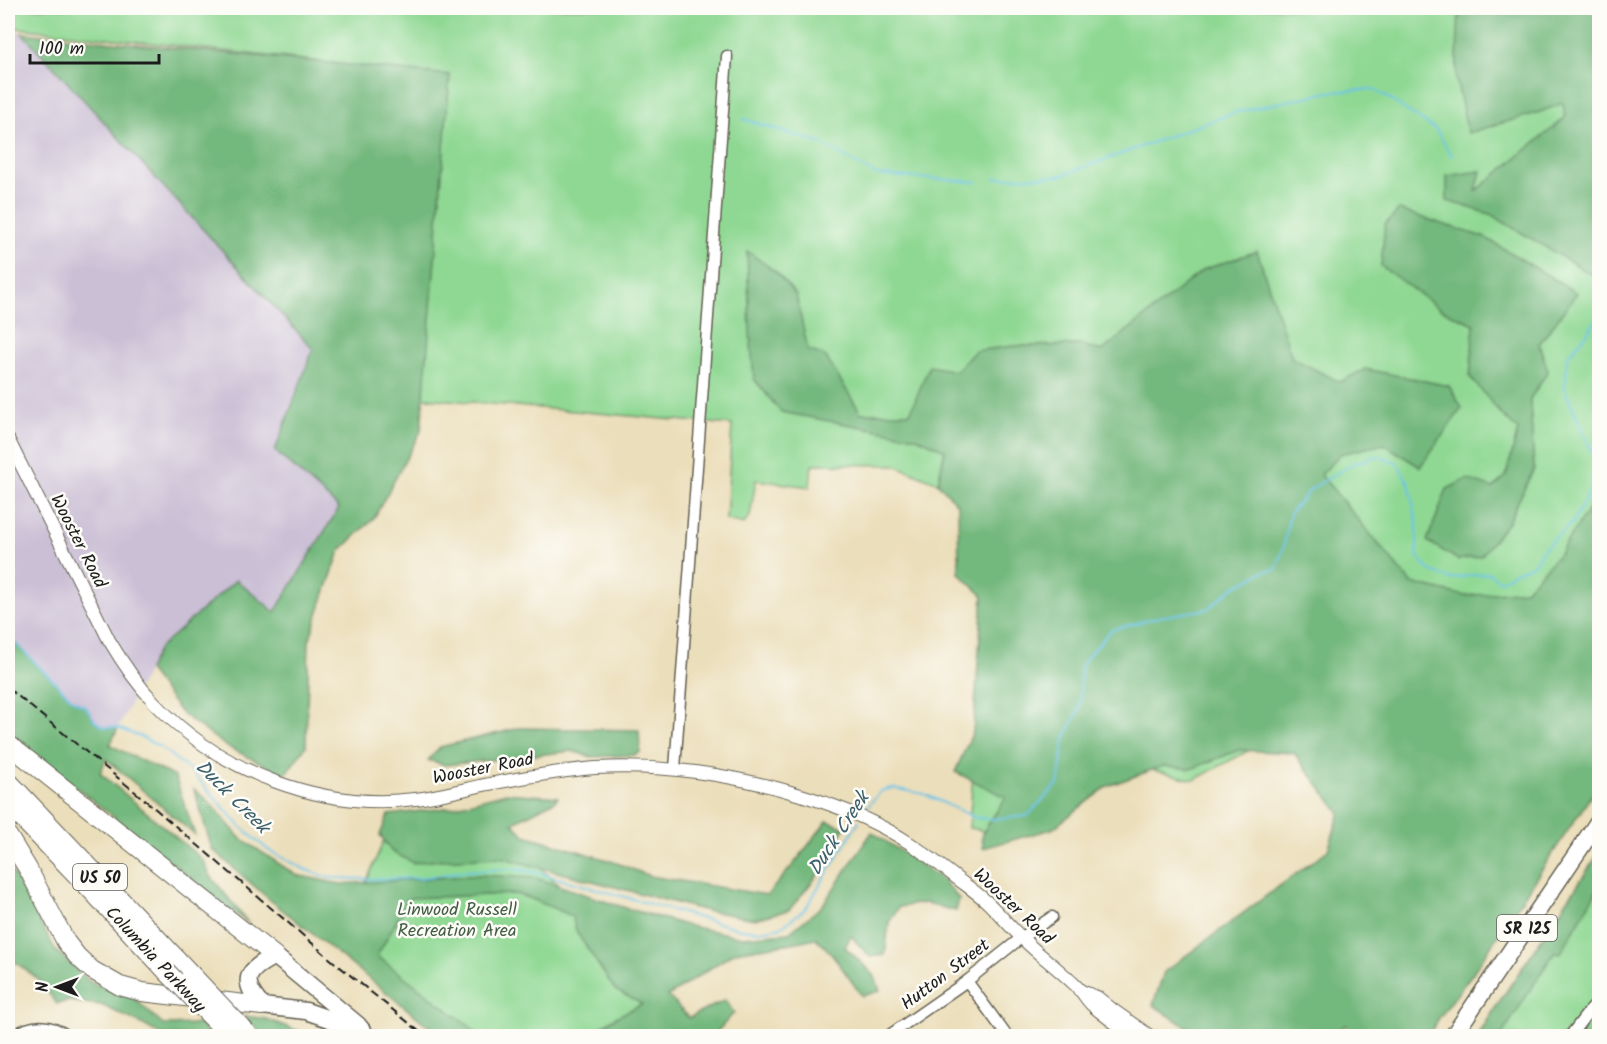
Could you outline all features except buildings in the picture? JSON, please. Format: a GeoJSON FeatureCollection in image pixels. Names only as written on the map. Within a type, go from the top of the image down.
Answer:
{"type":"FeatureCollection","features":[{"type":"Feature","properties":{"kind":"highway"},"geometry":{"type":"LineString","coordinates":[[8,744],[275,956]]}},
{"type":"Feature","properties":{"kind":"highway","name":"Columbia Parkway"},"geometry":{"type":"LineString","coordinates":[[8,781],[190,974],[237,1034]]}},
{"type":"Feature","properties":{"kind":"highway","name":"Columbia Parkway"},"geometry":{"type":"LineString","coordinates":[[8,804],[167,972],[237,1034]]}},
{"type":"Feature","properties":{"kind":"highway"},"geometry":{"type":"LineString","coordinates":[[8,836],[66,942],[92,970],[120,986],[142,992],[262,1006]]}},
{"type":"Feature","properties":{"kind":"main road","name":"SR 125"},"geometry":{"type":"LineString","coordinates":[[1453,1036],[1599,819]]}},
{"type":"Feature","properties":{"kind":"main road"},"geometry":{"type":"LineString","coordinates":[[275,956],[358,1025],[367,1036],[353,1032],[329,1018],[306,1011],[262,1006],[250,991],[249,976],[252,970],[275,956]]}},
{"type":"Feature","properties":{"kind":"street"},"geometry":{"type":"LineString","coordinates":[[675,769],[727,56]]}},
{"type":"Feature","properties":{"kind":"street","name":"Wooster Road"},"geometry":{"type":"LineString","coordinates":[[8,439],[109,640],[122,661],[148,696],[172,720],[232,762],[278,782],[315,794],[361,801],[389,801],[436,796],[485,785],[592,768],[620,767],[675,769],[743,779],[808,797],[837,808],[911,844],[986,901],[1021,938],[1079,990],[1089,1003],[1133,1036]]}},
{"type":"Feature","properties":{"kind":"street","name":"Hutton Street"},"geometry":{"type":"LineString","coordinates":[[888,1036],[1053,917]]}},
{"type":"Feature","properties":{"kind":"street"},"geometry":{"type":"LineString","coordinates":[[967,981],[1007,1036]]}},
{"type":"Feature","properties":{"kind":"street","name":"Wooster Road"},"geometry":{"type":"LineString","coordinates":[[1079,990],[1097,997],[1150,1036]]}},
{"type":"Feature","properties":{"kind":"street"},"geometry":{"type":"LineString","coordinates":[[1570,1036],[1599,1000]]}},
{"type":"Feature","properties":{"kind":"street"},"geometry":{"type":"LineString","coordinates":[[14,1036],[28,1028],[44,1026],[60,1030],[68,1036]]}},
{"type":"Feature","properties":{"kind":"shaded area"},"geometry":{"type":"Polygon","coordinates":[[[8,27],[22,33],[313,349],[275,451],[340,508],[275,612],[237,580],[159,648],[118,728],[104,727],[95,721],[86,707],[74,701],[8,636],[8,27]]]}},
{"type":"Feature","properties":{"kind":"green space"},"geometry":{"type":"Polygon","coordinates":[[[8,8],[1599,8],[1599,772],[1298,724],[1194,780],[1116,761],[988,840],[981,830],[969,828],[997,446],[927,441],[945,449],[938,483],[895,465],[812,464],[810,487],[756,480],[750,516],[744,524],[726,520],[732,425],[414,397],[438,75],[8,27],[8,8]]]}},
{"type":"Feature","properties":{"kind":"green space"},"geometry":{"type":"Polygon","coordinates":[[[1459,8],[1599,8],[1599,279],[1490,214],[1447,201],[1447,176],[1481,171],[1476,191],[1565,118],[1563,103],[1468,133],[1456,79],[1459,8]]]}},
{"type":"Feature","properties":{"kind":"green space"},"geometry":{"type":"Polygon","coordinates":[[[22,33],[450,75],[421,431],[374,518],[340,551],[309,641],[306,746],[285,775],[226,746],[181,713],[148,670],[159,648],[236,580],[275,612],[339,508],[275,451],[313,349],[22,33]]]}},
{"type":"Feature","properties":{"kind":"green space"},"geometry":{"type":"Polygon","coordinates":[[[1399,210],[1486,238],[1577,293],[1539,344],[1548,371],[1530,399],[1534,469],[1508,522],[1481,556],[1458,560],[1427,541],[1447,489],[1467,479],[1493,488],[1506,476],[1518,430],[1470,377],[1474,324],[1440,309],[1381,266],[1385,224],[1399,210]]]}},
{"type":"Feature","properties":{"kind":"green space"},"geometry":{"type":"Polygon","coordinates":[[[747,251],[776,272],[796,295],[808,350],[825,356],[861,413],[910,413],[929,366],[956,371],[975,351],[1013,346],[1082,345],[1102,351],[1203,270],[1257,251],[1292,358],[1340,382],[1365,369],[1449,386],[1462,408],[1420,467],[1384,444],[1340,454],[1321,475],[1411,583],[1465,596],[1525,590],[1558,555],[1599,494],[1599,784],[1428,1036],[1361,1036],[1353,1034],[1346,1025],[1329,1036],[1200,1036],[1153,1005],[1164,972],[1328,850],[1340,813],[1294,753],[1239,750],[1191,769],[1163,766],[1108,786],[1052,829],[983,848],[982,834],[1006,797],[955,772],[973,732],[983,596],[959,573],[958,505],[938,483],[945,450],[916,437],[781,412],[754,379],[747,251]]]}},
{"type":"Feature","properties":{"kind":"green space"},"geometry":{"type":"Polygon","coordinates":[[[8,636],[74,701],[86,707],[95,721],[104,727],[118,728],[110,745],[175,777],[195,835],[106,759],[100,773],[204,861],[209,874],[249,924],[39,758],[8,730],[8,636]]]}},
{"type":"Feature","properties":{"kind":"green space"},"geometry":{"type":"Polygon","coordinates":[[[519,728],[639,730],[640,752],[635,755],[591,757],[572,751],[445,765],[428,760],[440,747],[519,728]]]}},
{"type":"Feature","properties":{"kind":"green space"},"geometry":{"type":"Polygon","coordinates":[[[194,789],[213,806],[240,838],[296,875],[340,884],[481,875],[536,878],[689,926],[742,937],[789,933],[822,906],[872,832],[942,879],[959,899],[956,911],[925,903],[899,907],[889,922],[885,955],[870,957],[851,936],[845,947],[874,975],[880,991],[862,996],[832,954],[816,938],[735,952],[668,996],[689,1018],[725,1000],[734,1013],[713,1036],[586,1036],[642,1004],[615,990],[577,933],[572,916],[516,894],[410,898],[377,956],[468,1025],[479,1036],[441,1036],[270,900],[212,849],[194,789]]]}},
{"type":"Feature","properties":{"kind":"green space"},"geometry":{"type":"Polygon","coordinates":[[[506,793],[558,797],[555,801],[512,823],[525,835],[614,862],[650,876],[767,895],[827,821],[845,828],[821,871],[789,910],[755,919],[703,910],[500,857],[413,863],[391,851],[380,835],[388,815],[453,807],[506,793]]]}},
{"type":"Feature","properties":{"kind":"green space","name":"Linwood Russell Recreation Area"},"geometry":{"type":"Polygon","coordinates":[[[483,814],[572,897],[682,1036],[453,1036],[347,928],[389,828],[483,814]]]}},
{"type":"Feature","properties":{"kind":"green space"},"geometry":{"type":"Polygon","coordinates":[[[1599,853],[1599,1036],[1478,1036],[1496,1007],[1599,853]]]}},
{"type":"Feature","properties":{"kind":"green space"},"geometry":{"type":"Polygon","coordinates":[[[1599,853],[1599,887],[1560,954],[1555,951],[1501,1036],[1478,1036],[1496,1007],[1599,853]]]}},
{"type":"Feature","properties":{"kind":"green space"},"geometry":{"type":"Polygon","coordinates":[[[8,864],[56,951],[90,982],[135,999],[163,1025],[199,1024],[211,1036],[163,1036],[101,1005],[69,1001],[57,1004],[37,978],[8,957],[8,864]]]}},
{"type":"Feature","properties":{"kind":"green space"},"geometry":{"type":"Polygon","coordinates":[[[244,1016],[266,1019],[301,1032],[304,1036],[264,1036],[244,1016]]]}},
{"type":"Feature","properties":{"kind":"waterway"},"geometry":{"type":"LineString","coordinates":[[995,178],[1060,176],[1236,112],[1329,92],[1374,89],[1436,130],[1452,156]]}},
{"type":"Feature","properties":{"kind":"waterway"},"geometry":{"type":"LineString","coordinates":[[743,119],[820,143],[876,175],[977,182]]}},
{"type":"Feature","properties":{"kind":"waterway","name":"Duck Creek"},"geometry":{"type":"LineString","coordinates":[[864,813],[881,791],[893,788],[924,794],[976,818],[1027,816],[1058,784],[1065,738],[1080,707],[1081,667],[1111,630],[1159,617],[1208,609],[1232,588],[1263,572],[1276,569],[1283,550],[1290,513],[1311,489],[1352,464],[1377,456],[1396,462],[1409,483],[1417,524],[1417,556],[1429,570],[1450,579],[1489,573],[1500,581],[1533,565],[1544,548],[1573,522],[1591,489],[1595,459],[1565,390],[1567,357],[1600,314]]}},
{"type":"Feature","properties":{"kind":"waterway","name":"Duck Creek"},"geometry":{"type":"LineString","coordinates":[[8,636],[74,701],[86,707],[95,721],[104,727],[118,728],[160,747],[192,772],[241,827],[268,850],[306,870],[330,878],[421,878],[465,871],[514,869],[539,873],[740,929],[760,931],[781,927],[805,909],[859,821]]}},
{"type":"Feature","properties":{"kind":"railway"},"geometry":{"type":"LineString","coordinates":[[8,688],[425,1036]]}}]}
